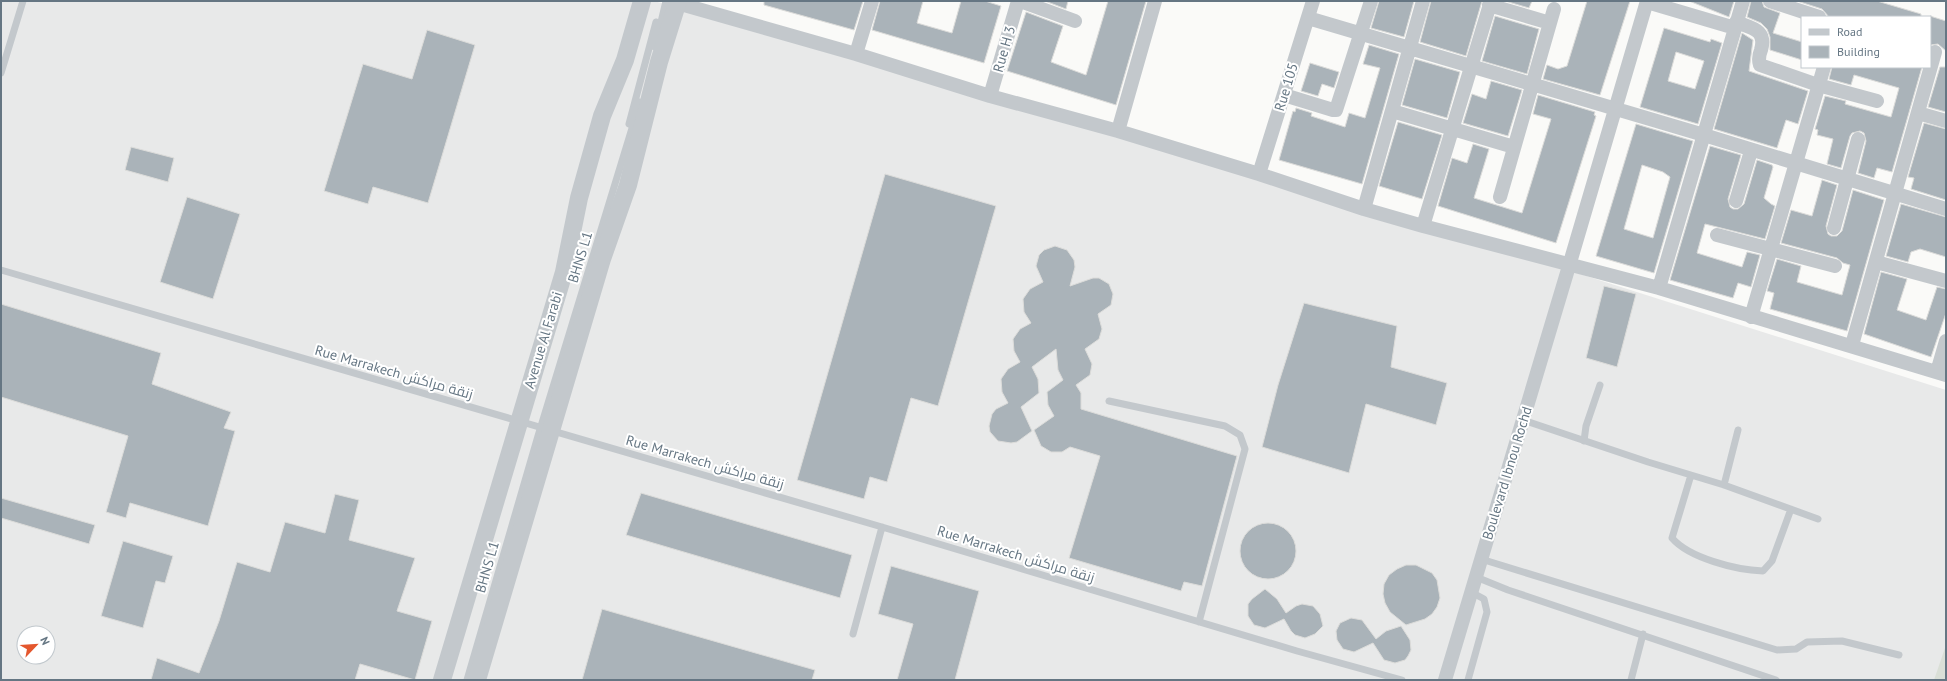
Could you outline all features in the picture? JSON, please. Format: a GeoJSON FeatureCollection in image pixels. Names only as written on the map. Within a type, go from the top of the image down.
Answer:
{"type":"FeatureCollection","features":[{"type":"Feature","properties":{"kind":"street","name":"Avenue Al Farabi"},"geometry":{"type":"LineString","coordinates":[[442,680],[564,272],[579,198],[602,116],[625,60],[642,1]]}},
{"type":"Feature","properties":{"kind":"street"},"geometry":{"type":"LineString","coordinates":[[477,680],[543,429],[628,185],[659,62],[671,1],[856,54],[990,96],[1118,131],[1259,174],[1364,209],[1570,266],[1659,288],[1751,317],[1852,345],[1941,374],[1946,341]]}},
{"type":"Feature","properties":{"kind":"street"},"geometry":{"type":"LineString","coordinates":[[856,54],[872,1]]}},
{"type":"Feature","properties":{"kind":"street"},"geometry":{"type":"LineString","coordinates":[[1019,1],[1075,21]]}},
{"type":"Feature","properties":{"kind":"street","name":"Rue H 3"},"geometry":{"type":"LineString","coordinates":[[990,96],[1019,1]]}},
{"type":"Feature","properties":{"kind":"street"},"geometry":{"type":"LineString","coordinates":[[1118,131],[1155,1]]}},
{"type":"Feature","properties":{"kind":"street","name":"Rue 105"},"geometry":{"type":"LineString","coordinates":[[1259,174],[1313,1]]}},
{"type":"Feature","properties":{"kind":"street"},"geometry":{"type":"LineString","coordinates":[[1284,95],[1336,110],[1371,1]]}},
{"type":"Feature","properties":{"kind":"street"},"geometry":{"type":"LineString","coordinates":[[1364,209],[1423,1]]}},
{"type":"Feature","properties":{"kind":"street"},"geometry":{"type":"LineString","coordinates":[[1659,288],[1743,1]]}},
{"type":"Feature","properties":{"kind":"street"},"geometry":{"type":"LineString","coordinates":[[1770,1],[1816,16]]}},
{"type":"Feature","properties":{"kind":"street"},"geometry":{"type":"LineString","coordinates":[[1647,2],[1758,32],[1763,37],[1764,41],[1758,60],[1760,65],[1818,85],[1877,101]]}},
{"type":"Feature","properties":{"kind":"street","name":"Boulevard Ibnou Rochd"},"geometry":{"type":"LineString","coordinates":[[1445,680],[1570,266],[1614,110],[1647,2]]}},
{"type":"Feature","properties":{"kind":"street"},"geometry":{"type":"LineString","coordinates":[[1423,226],[1490,3],[1552,16],[1500,197]]}},
{"type":"Feature","properties":{"kind":"street"},"geometry":{"type":"LineString","coordinates":[[1308,18],[1946,209]]}},
{"type":"Feature","properties":{"kind":"street"},"geometry":{"type":"LineString","coordinates":[[1852,345],[1918,113],[1937,53]]}},
{"type":"Feature","properties":{"kind":"street"},"geometry":{"type":"LineString","coordinates":[[1751,317],[1824,68]]}},
{"type":"Feature","properties":{"kind":"street"},"geometry":{"type":"LineString","coordinates":[[1392,111],[1514,147]]}},
{"type":"Feature","properties":{"kind":"street"},"geometry":{"type":"LineString","coordinates":[[1918,113],[1946,121]]}},
{"type":"Feature","properties":{"kind":"street"},"geometry":{"type":"LineString","coordinates":[[1834,228],[1858,140]]}},
{"type":"Feature","properties":{"kind":"street"},"geometry":{"type":"LineString","coordinates":[[1736,201],[1751,151]]}},
{"type":"Feature","properties":{"kind":"street"},"geometry":{"type":"LineString","coordinates":[[1717,235],[1835,266]]}},
{"type":"Feature","properties":{"kind":"street"},"geometry":{"type":"LineString","coordinates":[[1876,262],[1946,281]]}},
{"type":"Feature","properties":{"kind":"lane"},"geometry":{"type":"LineString","coordinates":[[1,73],[22,1]]}},
{"type":"Feature","properties":{"kind":"lane","name":"Rue Marrakech زنقة مراكش"},"geometry":{"type":"LineString","coordinates":[[1,270],[882,527],[1199,622],[1402,680]]}},
{"type":"Feature","properties":{"kind":"lane"},"geometry":{"type":"LineString","coordinates":[[1584,441],[1586,426],[1600,385]]}},
{"type":"Feature","properties":{"kind":"lane"},"geometry":{"type":"LineString","coordinates":[[1109,401],[1225,426],[1240,435],[1245,449],[1199,622]]}},
{"type":"Feature","properties":{"kind":"lane"},"geometry":{"type":"LineString","coordinates":[[1523,420],[1584,441],[1724,485],[1818,519]]}},
{"type":"Feature","properties":{"kind":"lane","name":"BHNS L1"},"geometry":{"type":"LineString","coordinates":[[463,680],[543,429]]}},
{"type":"Feature","properties":{"kind":"lane","name":"BHNS L1"},"geometry":{"type":"LineString","coordinates":[[467,680],[543,429]]}},
{"type":"Feature","properties":{"kind":"lane"},"geometry":{"type":"LineString","coordinates":[[1724,485],[1738,430]]}},
{"type":"Feature","properties":{"kind":"lane"},"geometry":{"type":"LineString","coordinates":[[1691,475],[1672,538],[1679,546],[1694,555],[1748,570],[1763,571],[1772,561],[1791,509]]}},
{"type":"Feature","properties":{"kind":"lane"},"geometry":{"type":"LineString","coordinates":[[853,634],[882,527]]}},
{"type":"Feature","properties":{"kind":"lane"},"geometry":{"type":"LineString","coordinates":[[1481,559],[1777,650],[1796,649],[1807,642],[1842,641],[1899,655]]}},
{"type":"Feature","properties":{"kind":"lane"},"geometry":{"type":"LineString","coordinates":[[1476,577],[1508,590],[1643,634],[1776,680]]}},
{"type":"Feature","properties":{"kind":"lane"},"geometry":{"type":"LineString","coordinates":[[1468,680],[1487,612],[1484,599],[1471,592]]}},
{"type":"Feature","properties":{"kind":"lane"},"geometry":{"type":"LineString","coordinates":[[1631,680],[1643,634]]}},
{"type":"Feature","properties":{"kind":"shaded area"},"geometry":{"type":"Polygon","coordinates":[[[1,1],[654,1],[855,58],[1558,267],[1946,390],[1946,680],[1,680],[1,1]]]}},
{"type":"Feature","properties":{"kind":"shaded area"},"geometry":{"type":"Polygon","coordinates":[[[1946,645],[1946,680],[1934,680],[1946,645]]]}},
{"type":"Feature","properties":{"kind":"building"},"geometry":{"type":"Polygon","coordinates":[[[764,1],[863,1],[854,30],[764,5],[764,1]]]}},
{"type":"Feature","properties":{"kind":"building"},"geometry":{"type":"Polygon","coordinates":[[[880,1],[923,1],[917,23],[952,33],[961,1],[985,1],[1001,6],[984,63],[872,30],[880,1]]]}},
{"type":"Feature","properties":{"kind":"building"},"geometry":{"type":"Polygon","coordinates":[[[1045,1],[1068,1],[1066,9],[1045,1]]]}},
{"type":"Feature","properties":{"kind":"building"},"geometry":{"type":"Polygon","coordinates":[[[1108,1],[1146,1],[1116,105],[1007,71],[1026,12],[1063,26],[1051,62],[1086,75],[1108,1]]]}},
{"type":"Feature","properties":{"kind":"building"},"geometry":{"type":"Polygon","coordinates":[[[1379,1],[1414,1],[1404,37],[1371,28],[1379,1]]]}},
{"type":"Feature","properties":{"kind":"building"},"geometry":{"type":"Polygon","coordinates":[[[1431,1],[1482,1],[1466,56],[1420,42],[1431,1]]]}},
{"type":"Feature","properties":{"kind":"building"},"geometry":{"type":"Polygon","coordinates":[[[1505,1],[1532,1],[1529,8],[1505,1]]]}},
{"type":"Feature","properties":{"kind":"building"},"geometry":{"type":"Polygon","coordinates":[[[1587,1],[1630,1],[1600,95],[1543,79],[1547,65],[1558,69],[1567,66],[1587,1]]]}},
{"type":"Feature","properties":{"kind":"building"},"geometry":{"type":"Polygon","coordinates":[[[1689,1],[1734,1],[1729,17],[1689,1]]]}},
{"type":"Feature","properties":{"kind":"building"},"geometry":{"type":"Polygon","coordinates":[[[1751,1],[1762,1],[1764,7],[1780,13],[1773,33],[1801,42],[1801,60],[1770,50],[1770,37],[1767,29],[1761,23],[1747,17],[1751,1]]]}},
{"type":"Feature","properties":{"kind":"building"},"geometry":{"type":"Polygon","coordinates":[[[1797,1],[1877,1],[1921,14],[1921,16],[1828,16],[1822,9],[1797,1]]]}},
{"type":"Feature","properties":{"kind":"building"},"geometry":{"type":"Polygon","coordinates":[[[1495,16],[1539,29],[1527,74],[1482,61],[1495,16]]]}},
{"type":"Feature","properties":{"kind":"building"},"geometry":{"type":"Polygon","coordinates":[[[1931,16],[1946,21],[1946,51],[1938,44],[1931,45],[1931,16]]]}},
{"type":"Feature","properties":{"kind":"building"},"geometry":{"type":"Polygon","coordinates":[[[1664,28],[1710,42],[1711,39],[1722,43],[1698,124],[1640,107],[1664,28]],[[1676,52],[1668,81],[1695,89],[1704,61],[1676,52]]]}},
{"type":"Feature","properties":{"kind":"building"},"geometry":{"type":"Polygon","coordinates":[[[427,30],[475,45],[428,203],[373,187],[368,204],[324,191],[363,64],[412,79],[427,30]]]}},
{"type":"Feature","properties":{"kind":"building"},"geometry":{"type":"Polygon","coordinates":[[[1742,33],[1753,40],[1749,71],[1808,91],[1798,124],[1786,120],[1777,148],[1714,129],[1742,33]]]}},
{"type":"Feature","properties":{"kind":"building"},"geometry":{"type":"Polygon","coordinates":[[[1369,45],[1399,54],[1362,184],[1279,160],[1293,111],[1295,112],[1296,108],[1312,113],[1311,116],[1345,127],[1349,113],[1365,118],[1380,68],[1363,64],[1369,45]]]}},
{"type":"Feature","properties":{"kind":"building"},"geometry":{"type":"Polygon","coordinates":[[[1415,59],[1460,72],[1447,118],[1402,105],[1415,59]]]}},
{"type":"Feature","properties":{"kind":"building"},"geometry":{"type":"Polygon","coordinates":[[[1310,63],[1339,72],[1334,88],[1322,84],[1318,96],[1301,91],[1310,63]]]}},
{"type":"Feature","properties":{"kind":"building"},"geometry":{"type":"Polygon","coordinates":[[[1940,67],[1946,67],[1946,112],[1928,107],[1940,67]]]}},
{"type":"Feature","properties":{"kind":"building"},"geometry":{"type":"Polygon","coordinates":[[[1832,68],[1922,68],[1892,172],[1877,168],[1874,178],[1858,173],[1866,141],[1864,133],[1860,131],[1852,133],[1850,136],[1841,168],[1827,164],[1833,139],[1817,135],[1818,130],[1815,129],[1825,96],[1846,101],[1845,104],[1891,117],[1899,88],[1854,75],[1851,85],[1829,79],[1832,68]]]}},
{"type":"Feature","properties":{"kind":"building"},"geometry":{"type":"Polygon","coordinates":[[[1491,81],[1522,90],[1508,136],[1463,123],[1472,94],[1486,99],[1491,81]]]}},
{"type":"Feature","properties":{"kind":"building"},"geometry":{"type":"Polygon","coordinates":[[[1538,95],[1595,112],[1594,115],[1596,116],[1556,243],[1438,206],[1452,158],[1467,163],[1473,144],[1489,149],[1474,198],[1522,213],[1551,119],[1533,114],[1538,95]]]}},
{"type":"Feature","properties":{"kind":"building"},"geometry":{"type":"Polygon","coordinates":[[[1398,122],[1442,135],[1422,199],[1379,186],[1398,122]]]}},
{"type":"Feature","properties":{"kind":"building"},"geometry":{"type":"Polygon","coordinates":[[[1924,123],[1946,129],[1946,200],[1911,189],[1914,178],[1908,177],[1924,123]]]}},
{"type":"Feature","properties":{"kind":"building"},"geometry":{"type":"Polygon","coordinates":[[[1636,124],[1693,141],[1654,273],[1596,256],[1636,124]],[[1642,165],[1624,229],[1653,238],[1670,177],[1663,172],[1642,165]]]}},
{"type":"Feature","properties":{"kind":"building"},"geometry":{"type":"Polygon","coordinates":[[[1710,146],[1741,155],[1728,199],[1730,207],[1733,209],[1738,209],[1744,204],[1757,160],[1772,165],[1773,167],[1764,198],[1775,206],[1765,239],[1705,224],[1697,253],[1742,267],[1747,252],[1760,255],[1751,287],[1738,283],[1733,298],[1670,280],[1710,146]]]}},
{"type":"Feature","properties":{"kind":"building"},"geometry":{"type":"Polygon","coordinates":[[[131,147],[174,158],[168,182],[125,170],[131,147]]]}},
{"type":"Feature","properties":{"kind":"building"},"geometry":{"type":"Polygon","coordinates":[[[885,174],[996,206],[938,406],[911,398],[887,482],[870,477],[864,499],[797,480],[885,174]]]}},
{"type":"Feature","properties":{"kind":"building"},"geometry":{"type":"Polygon","coordinates":[[[1822,180],[1837,185],[1826,226],[1828,234],[1831,236],[1837,236],[1842,231],[1853,190],[1884,200],[1847,331],[1770,309],[1774,293],[1767,291],[1777,259],[1801,266],[1797,282],[1842,295],[1850,265],[1843,263],[1837,258],[1781,243],[1791,210],[1812,216],[1822,180]]]}},
{"type":"Feature","properties":{"kind":"building"},"geometry":{"type":"Polygon","coordinates":[[[187,197],[240,214],[213,299],[160,282],[187,197]]]}},
{"type":"Feature","properties":{"kind":"building"},"geometry":{"type":"Polygon","coordinates":[[[1901,204],[1946,217],[1946,257],[1920,249],[1911,252],[1908,262],[1886,256],[1901,204]]]}},
{"type":"Feature","properties":{"kind":"building"},"geometry":{"type":"Polygon","coordinates":[[[1055,246],[1067,250],[1074,260],[1075,267],[1070,286],[1093,278],[1099,278],[1109,284],[1113,294],[1111,305],[1098,314],[1102,329],[1099,339],[1085,349],[1092,364],[1090,375],[1076,385],[1081,393],[1081,409],[1237,456],[1202,586],[1184,582],[1181,591],[1069,558],[1100,456],[1070,447],[1062,452],[1051,452],[1041,446],[1034,430],[1054,416],[1048,405],[1047,392],[1063,380],[1058,370],[1056,349],[1032,367],[1038,379],[1039,393],[1021,407],[1032,431],[1017,442],[1011,443],[998,441],[990,432],[989,426],[992,414],[996,409],[1008,403],[1002,392],[1001,379],[1008,369],[1020,362],[1014,351],[1013,339],[1020,329],[1031,323],[1024,312],[1023,299],[1030,289],[1043,282],[1036,266],[1039,255],[1044,250],[1055,246]]]}},
{"type":"Feature","properties":{"kind":"building"},"geometry":{"type":"Polygon","coordinates":[[[1881,272],[1907,279],[1897,310],[1926,320],[1937,287],[1946,289],[1946,313],[1931,357],[1864,334],[1881,272]]]}},
{"type":"Feature","properties":{"kind":"building"},"geometry":{"type":"Polygon","coordinates":[[[1604,286],[1636,294],[1617,367],[1586,358],[1604,286]]]}},
{"type":"Feature","properties":{"kind":"building"},"geometry":{"type":"Polygon","coordinates":[[[1304,303],[1397,326],[1391,367],[1447,383],[1436,425],[1366,404],[1349,473],[1262,447],[1278,385],[1304,303]]]}},
{"type":"Feature","properties":{"kind":"building"},"geometry":{"type":"Polygon","coordinates":[[[1,304],[161,353],[152,384],[231,412],[224,428],[235,431],[208,526],[130,503],[126,518],[106,512],[128,436],[1,397],[1,304]]]}},
{"type":"Feature","properties":{"kind":"building"},"geometry":{"type":"Polygon","coordinates":[[[641,493],[852,555],[840,598],[626,535],[641,493]]]}},
{"type":"Feature","properties":{"kind":"building"},"geometry":{"type":"Polygon","coordinates":[[[335,494],[359,500],[349,540],[415,558],[397,611],[432,621],[415,680],[360,664],[355,680],[151,680],[157,658],[199,673],[219,621],[237,562],[270,572],[285,522],[325,533],[335,494]]]}},
{"type":"Feature","properties":{"kind":"building"},"geometry":{"type":"Polygon","coordinates":[[[1,498],[95,525],[89,544],[1,518],[1,498]]]}},
{"type":"Feature","properties":{"kind":"building"},"geometry":{"type":"Polygon","coordinates":[[[1262,523],[1274,523],[1284,527],[1292,535],[1296,545],[1296,557],[1292,567],[1284,575],[1274,579],[1262,579],[1252,575],[1244,567],[1240,557],[1240,545],[1244,535],[1252,527],[1262,523]]]}},
{"type":"Feature","properties":{"kind":"building"},"geometry":{"type":"Polygon","coordinates":[[[123,541],[173,556],[165,583],[156,581],[143,628],[101,616],[123,541]]]}},
{"type":"Feature","properties":{"kind":"building"},"geometry":{"type":"Polygon","coordinates":[[[1406,565],[1416,565],[1432,573],[1437,580],[1440,598],[1437,607],[1432,614],[1425,619],[1406,625],[1390,612],[1385,603],[1383,594],[1384,584],[1389,575],[1406,565]]]}},
{"type":"Feature","properties":{"kind":"building"},"geometry":{"type":"Polygon","coordinates":[[[891,566],[979,591],[955,680],[897,680],[913,624],[878,614],[891,566]]]}},
{"type":"Feature","properties":{"kind":"building"},"geometry":{"type":"Polygon","coordinates":[[[1265,589],[1277,599],[1286,613],[1302,604],[1313,606],[1320,614],[1323,626],[1315,634],[1305,638],[1295,635],[1284,619],[1265,628],[1254,625],[1248,616],[1248,604],[1265,589]]]}},
{"type":"Feature","properties":{"kind":"building"},"geometry":{"type":"Polygon","coordinates":[[[602,609],[815,670],[812,680],[582,680],[602,609]]]}},
{"type":"Feature","properties":{"kind":"building"},"geometry":{"type":"Polygon","coordinates":[[[1351,618],[1362,620],[1376,639],[1386,631],[1401,626],[1410,640],[1411,650],[1408,656],[1405,660],[1395,663],[1384,660],[1373,643],[1354,652],[1343,649],[1337,640],[1336,631],[1340,623],[1351,618]]]}}]}
